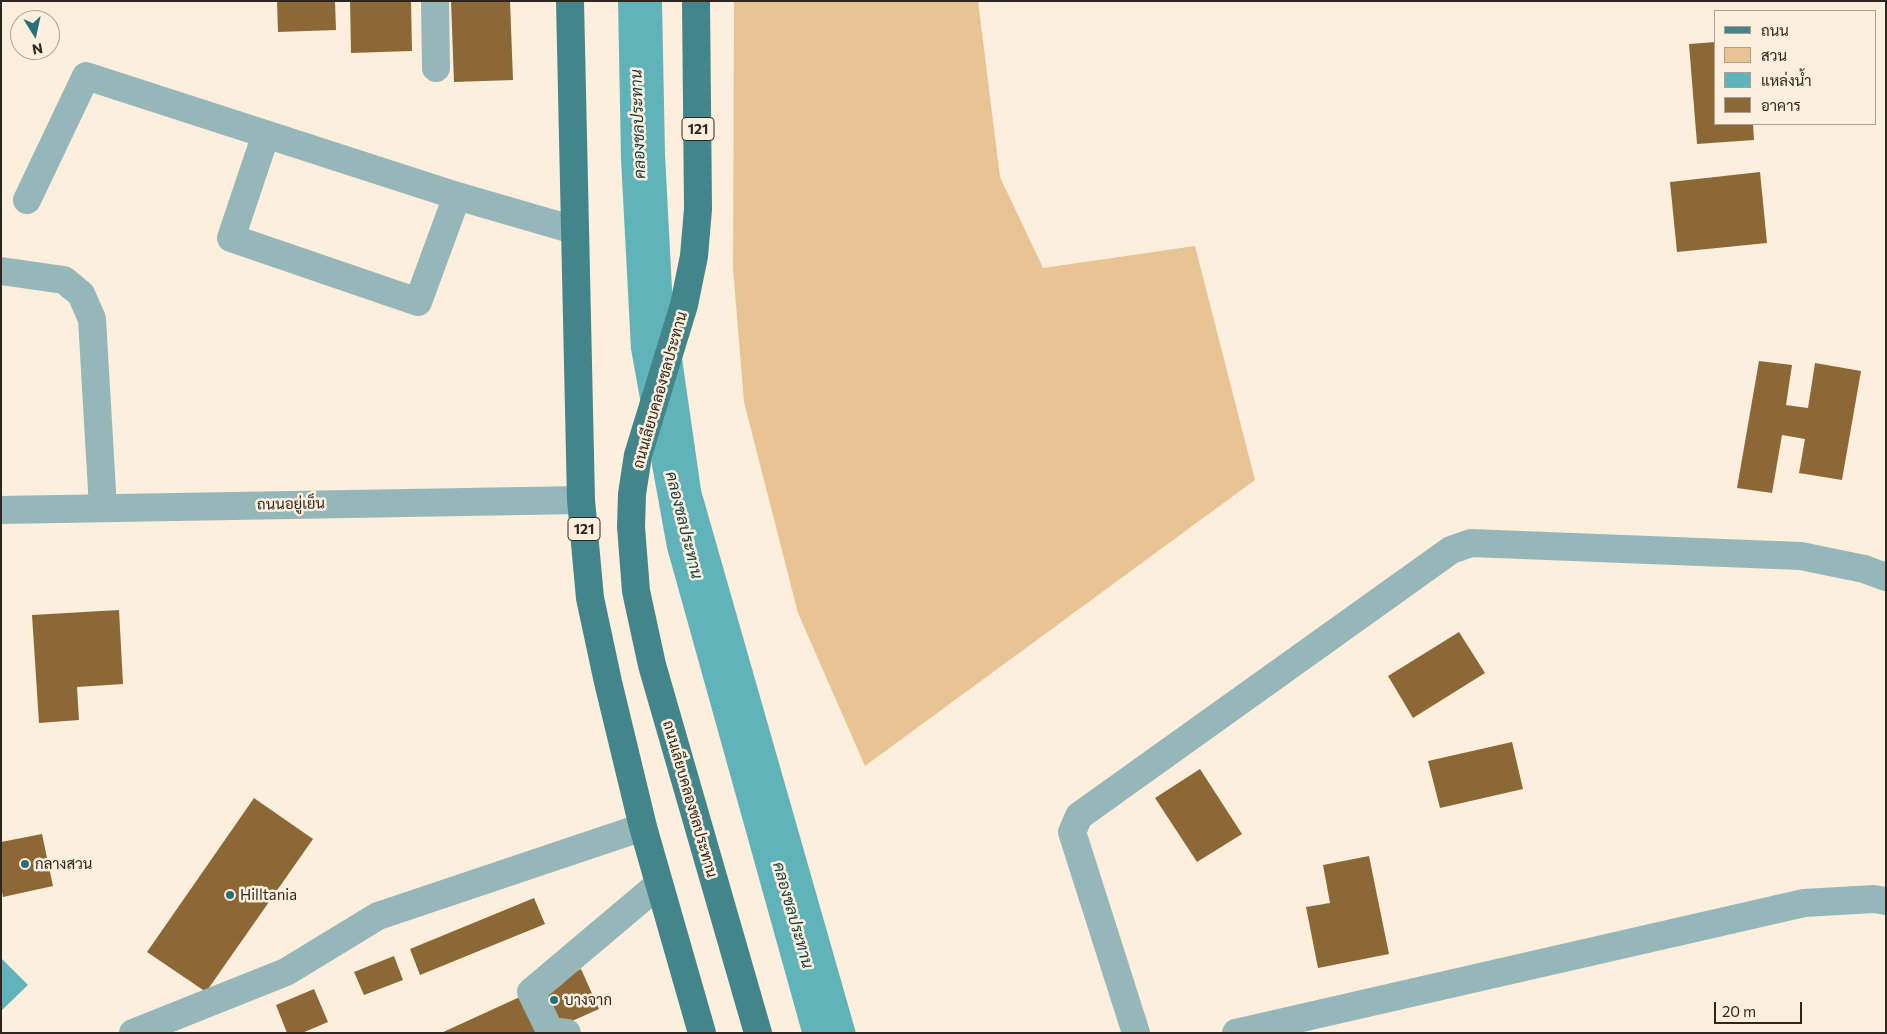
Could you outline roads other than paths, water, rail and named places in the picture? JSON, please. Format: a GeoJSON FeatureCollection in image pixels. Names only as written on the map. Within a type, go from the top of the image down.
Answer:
{"type":"FeatureCollection","features":[{"type":"Feature","properties":{"kind":"main road","name":"121"},"geometry":{"type":"LineString","coordinates":[[570,1],[581,500],[590,598],[643,827],[702,1033]]}},
{"type":"Feature","properties":{"kind":"main road","name":"ถนนเลียบคลองชลประทาน"},"geometry":{"type":"LineString","coordinates":[[696,1],[698,209],[694,256],[684,305],[638,455],[632,494],[631,527],[636,591],[652,665],[758,1033]]}},
{"type":"Feature","properties":{"kind":"street"},"geometry":{"type":"LineString","coordinates":[[436,1],[436,68]]}},
{"type":"Feature","properties":{"kind":"street"},"geometry":{"type":"LineString","coordinates":[[26,200],[86,76],[457,196],[574,230]]}},
{"type":"Feature","properties":{"kind":"street"},"geometry":{"type":"LineString","coordinates":[[266,134],[231,238],[418,302],[457,196]]}},
{"type":"Feature","properties":{"kind":"street"},"geometry":{"type":"LineString","coordinates":[[1,271],[64,280],[81,294],[92,319],[102,508]]}},
{"type":"Feature","properties":{"kind":"street","name":"ถนนอยู่เย็น"},"geometry":{"type":"LineString","coordinates":[[1,510],[581,500]]}},
{"type":"Feature","properties":{"kind":"street"},"geometry":{"type":"LineString","coordinates":[[1136,1033],[1072,832],[1079,816],[1451,550],[1471,544],[1801,556],[1864,569],[1886,577]]}},
{"type":"Feature","properties":{"kind":"street"},"geometry":{"type":"LineString","coordinates":[[133,1033],[286,972],[378,916],[643,827]]}},
{"type":"Feature","properties":{"kind":"street"},"geometry":{"type":"LineString","coordinates":[[567,1033],[550,1031],[531,992],[660,884]]}},
{"type":"Feature","properties":{"kind":"street"},"geometry":{"type":"LineString","coordinates":[[1236,1033],[1804,903],[1874,899],[1886,901]]}},
{"type":"Feature","properties":{"kind":"water","name":"คลองชลประทาน"},"geometry":{"type":"Polygon","coordinates":[[[618,1],[662,1],[665,155],[672,289],[701,490],[856,1033],[802,1033],[667,548],[631,349],[621,159],[618,1]]]}},
{"type":"Feature","properties":{"kind":"water"},"geometry":{"type":"Polygon","coordinates":[[[1,958],[28,985],[1,1011],[1,958]]]}},
{"type":"Feature","properties":{"kind":"place","name":"กลางสวน"},"geometry":{"type":"Point","coordinates":[25,864]}},
{"type":"Feature","properties":{"kind":"place","name":"Hilltania"},"geometry":{"type":"Point","coordinates":[230,895]}},
{"type":"Feature","properties":{"kind":"place","name":"บางจาก"},"geometry":{"type":"Point","coordinates":[554,1000]}}]}
